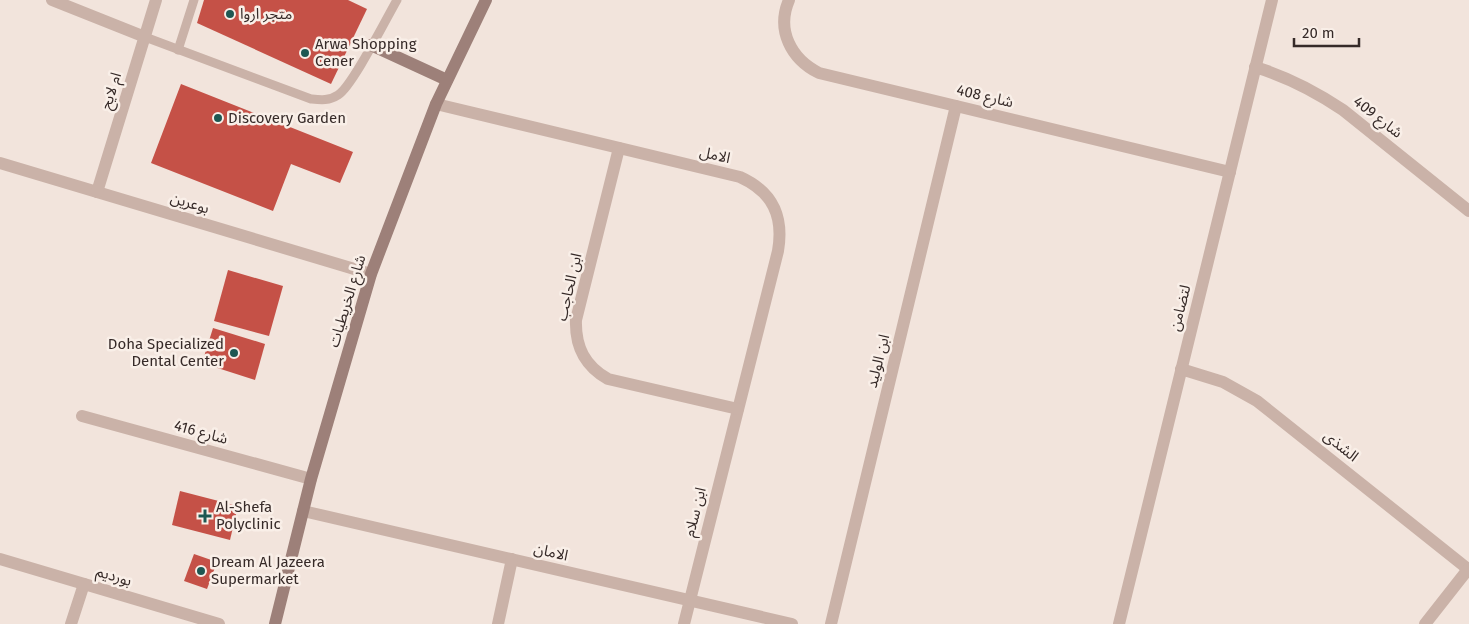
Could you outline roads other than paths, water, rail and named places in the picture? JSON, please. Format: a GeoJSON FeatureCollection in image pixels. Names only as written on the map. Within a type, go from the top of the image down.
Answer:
{"type":"FeatureCollection","features":[{"type":"Feature","properties":{"kind":"street"},"geometry":{"type":"LineString","coordinates":[[52,0],[145,37]]}},
{"type":"Feature","properties":{"kind":"street","name":"ام لايح"},"geometry":{"type":"LineString","coordinates":[[97,192],[156,0]]}},
{"type":"Feature","properties":{"kind":"street","name":"شارع الخريطيات"},"geometry":{"type":"LineString","coordinates":[[276,624],[311,479],[371,274],[436,104],[486,0]]}},
{"type":"Feature","properties":{"kind":"street","name":"شارع 408"},"geometry":{"type":"LineString","coordinates":[[789,0],[785,12],[785,34],[794,53],[809,68],[829,76],[1230,172]]}},
{"type":"Feature","properties":{"kind":"street","name":"لتضامن"},"geometry":{"type":"LineString","coordinates":[[1119,624],[1272,0]]}},
{"type":"Feature","properties":{"kind":"street"},"geometry":{"type":"LineString","coordinates":[[371,45],[447,80]]}},
{"type":"Feature","properties":{"kind":"street","name":"شارع 409"},"geometry":{"type":"LineString","coordinates":[[1255,68],[1302,84],[1323,96],[1469,211]]}},
{"type":"Feature","properties":{"kind":"street","name":"الامل"},"geometry":{"type":"LineString","coordinates":[[436,104],[740,177],[752,182],[762,191],[776,212],[780,225],[778,251],[738,409]]}},
{"type":"Feature","properties":{"kind":"street","name":"ابن الوليد"},"geometry":{"type":"LineString","coordinates":[[831,624],[956,106]]}},
{"type":"Feature","properties":{"kind":"street","name":"ابن الحاجب"},"geometry":{"type":"LineString","coordinates":[[619,148],[576,320],[576,341],[584,359],[591,367],[608,379],[738,409]]}},
{"type":"Feature","properties":{"kind":"street","name":"بوعرين"},"geometry":{"type":"LineString","coordinates":[[0,163],[371,274]]}},
{"type":"Feature","properties":{"kind":"street","name":"الشذى"},"geometry":{"type":"LineString","coordinates":[[1182,369],[1223,382],[1258,402],[1469,568]]}},
{"type":"Feature","properties":{"kind":"street","name":"ابن سلام"},"geometry":{"type":"LineString","coordinates":[[684,624],[738,409]]}},
{"type":"Feature","properties":{"kind":"street","name":"شارع 416"},"geometry":{"type":"LineString","coordinates":[[82,416],[311,479]]}},
{"type":"Feature","properties":{"kind":"street","name":"الامان"},"geometry":{"type":"LineString","coordinates":[[303,512],[792,624]]}},
{"type":"Feature","properties":{"kind":"street","name":"بورديم"},"geometry":{"type":"LineString","coordinates":[[0,559],[219,624]]}},
{"type":"Feature","properties":{"kind":"street"},"geometry":{"type":"LineString","coordinates":[[498,624],[512,559]]}},
{"type":"Feature","properties":{"kind":"street"},"geometry":{"type":"LineString","coordinates":[[1425,624],[1469,568]]}},
{"type":"Feature","properties":{"kind":"street"},"geometry":{"type":"LineString","coordinates":[[71,624],[84,584]]}},
{"type":"Feature","properties":{"kind":"lane"},"geometry":{"type":"LineString","coordinates":[[178,50],[194,0]]}},
{"type":"Feature","properties":{"kind":"lane"},"geometry":{"type":"LineString","coordinates":[[145,37],[311,99],[330,99],[346,89],[397,0]]}},
{"type":"Feature","properties":{"kind":"place","name":"متجر اروا"},"geometry":{"type":"Point","coordinates":[230,14]}},
{"type":"Feature","properties":{"kind":"place","name":"Arwa Shopping Cener"},"geometry":{"type":"Point","coordinates":[305,53]}},
{"type":"Feature","properties":{"kind":"place","name":"Discovery Garden"},"geometry":{"type":"Point","coordinates":[218,118]}},
{"type":"Feature","properties":{"kind":"place","name":"Doha Specialized Dental Center"},"geometry":{"type":"Point","coordinates":[234,353]}},
{"type":"Feature","properties":{"kind":"place","name":"Al-Shefa Polyclinic"},"geometry":{"type":"Point","coordinates":[205,516]}},
{"type":"Feature","properties":{"kind":"place","name":"Dream Al Jazeera Supermarket"},"geometry":{"type":"Point","coordinates":[201,571]}}]}
